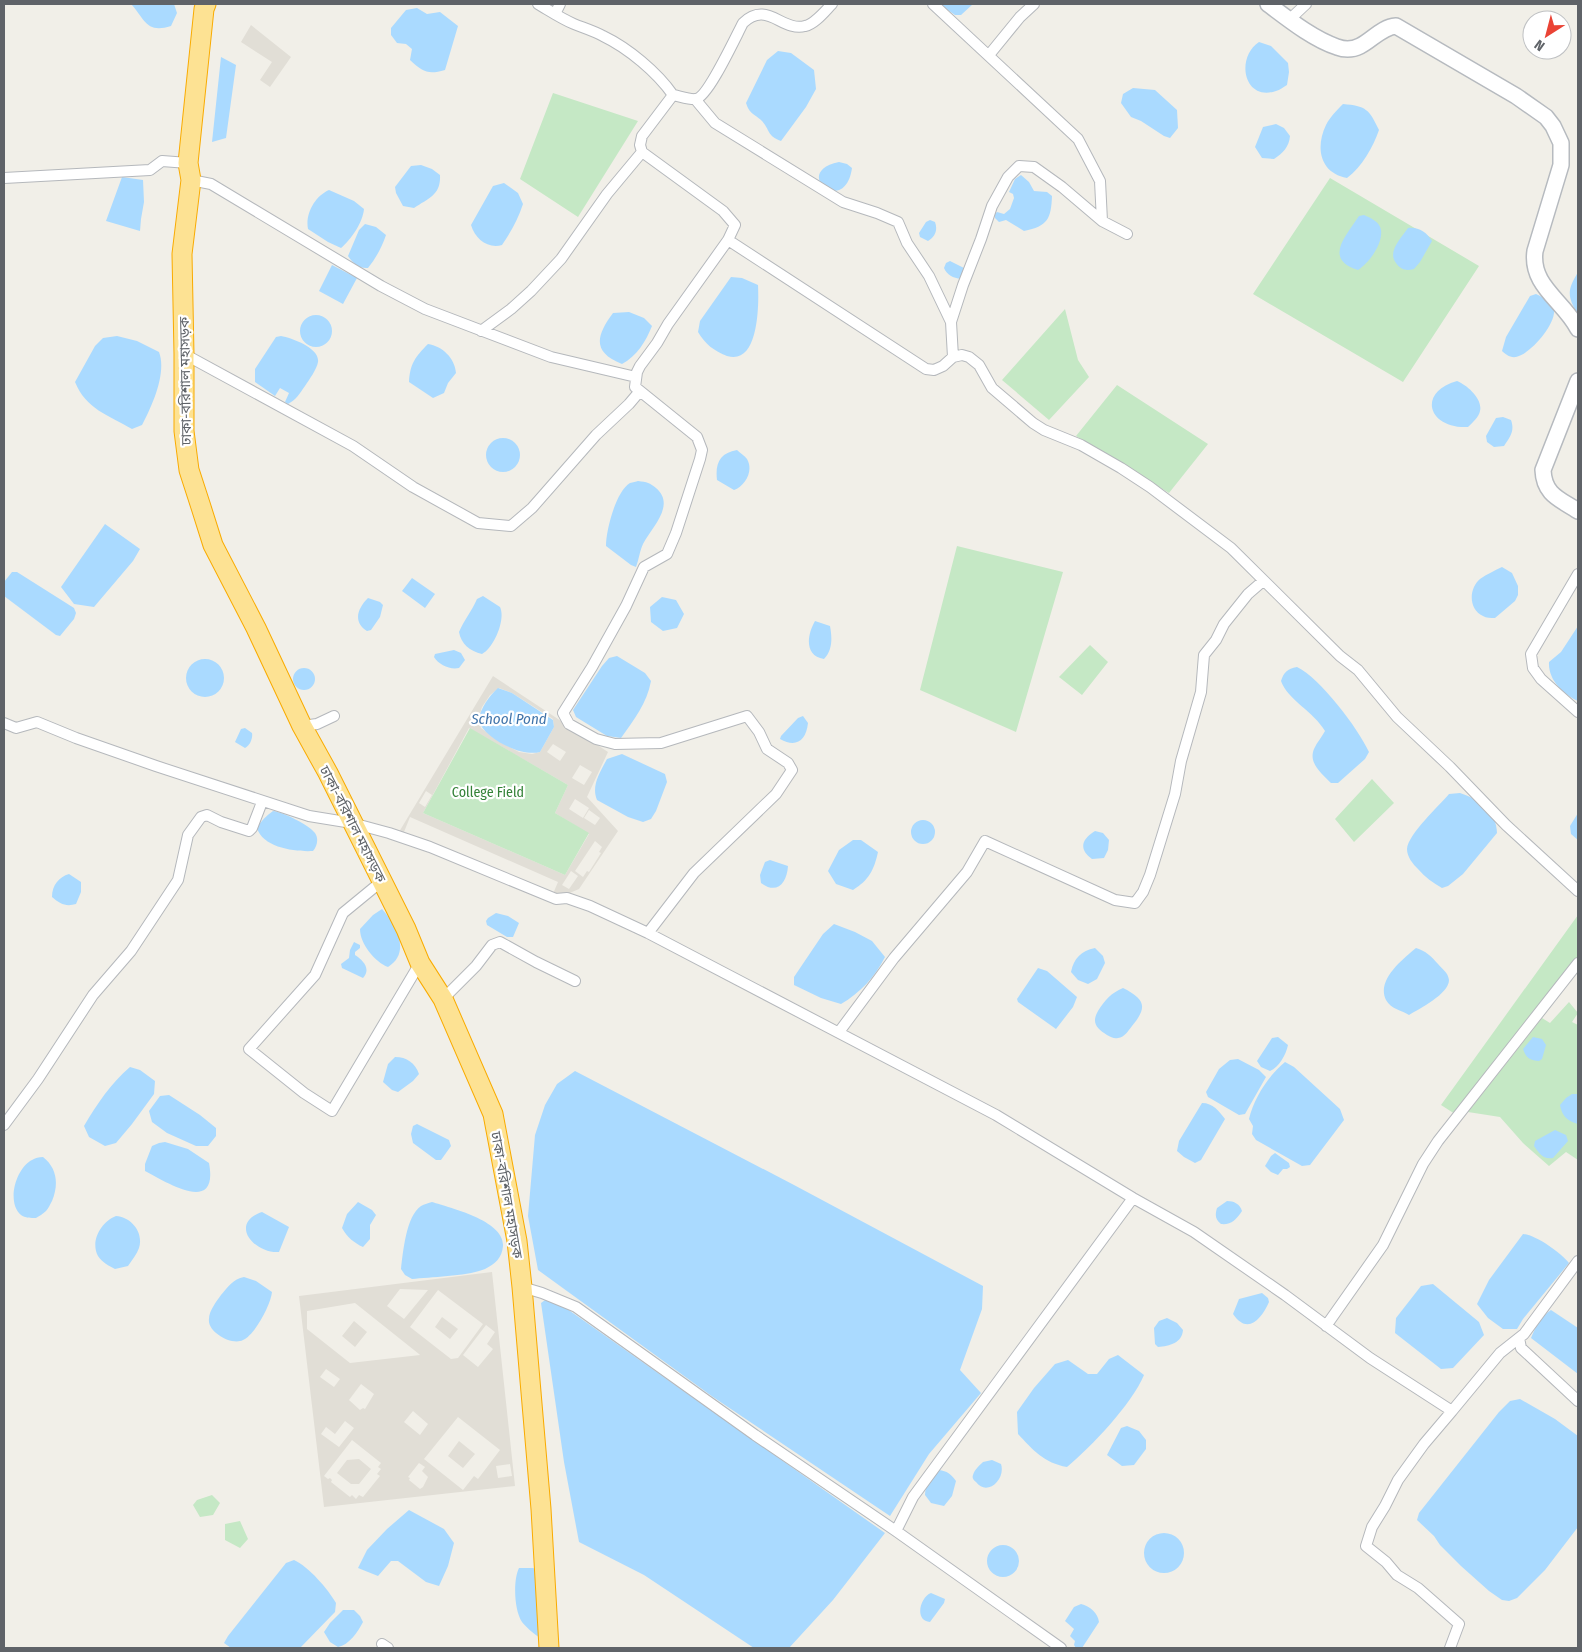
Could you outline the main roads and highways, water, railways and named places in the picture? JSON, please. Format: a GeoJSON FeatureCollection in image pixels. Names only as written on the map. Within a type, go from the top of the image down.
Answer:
{"type":"FeatureCollection","features":[{"type":"Feature","properties":{"kind":"highway","name":"ঢাকা-বরিশাল মহাসড়ক"},"geometry":{"type":"LineString","coordinates":[[206,4],[204,9],[182,254],[184,431],[189,470],[214,545],[302,726],[382,881],[420,963],[443,999],[493,1114],[517,1241],[522,1288],[542,1509],[549,1648]]}},
{"type":"Feature","properties":{"kind":"water"},"geometry":{"type":"Polygon","coordinates":[[[131,4],[174,4],[177,13],[171,26],[156,28],[147,24],[131,4]]]}},
{"type":"Feature","properties":{"kind":"water"},"geometry":{"type":"Polygon","coordinates":[[[939,4],[973,4],[961,15],[955,15],[939,4]]]}},
{"type":"Feature","properties":{"kind":"water"},"geometry":{"type":"Polygon","coordinates":[[[417,8],[427,14],[440,12],[458,26],[445,70],[430,72],[422,70],[410,60],[412,49],[406,44],[397,43],[391,35],[391,28],[406,10],[417,8]]]}},
{"type":"Feature","properties":{"kind":"water"},"geometry":{"type":"Polygon","coordinates":[[[1259,42],[1271,46],[1288,63],[1287,85],[1277,91],[1265,93],[1256,90],[1250,85],[1246,77],[1245,67],[1247,58],[1259,42]]]}},
{"type":"Feature","properties":{"kind":"water"},"geometry":{"type":"Polygon","coordinates":[[[778,51],[791,53],[814,70],[816,89],[806,107],[781,141],[771,135],[765,124],[751,112],[746,103],[767,60],[778,51]]]}},
{"type":"Feature","properties":{"kind":"water"},"geometry":{"type":"Polygon","coordinates":[[[221,57],[236,65],[226,138],[212,142],[221,57]]]}},
{"type":"Feature","properties":{"kind":"water"},"geometry":{"type":"Polygon","coordinates":[[[1133,88],[1155,90],[1177,110],[1178,128],[1170,138],[1131,117],[1121,103],[1123,94],[1133,88]]]}},
{"type":"Feature","properties":{"kind":"water"},"geometry":{"type":"Polygon","coordinates":[[[1343,104],[1357,106],[1366,110],[1379,130],[1366,156],[1347,178],[1331,171],[1322,158],[1321,151],[1321,142],[1326,125],[1343,104]]]}},
{"type":"Feature","properties":{"kind":"water"},"geometry":{"type":"Polygon","coordinates":[[[1276,124],[1284,128],[1290,136],[1287,147],[1274,159],[1262,158],[1255,147],[1263,127],[1276,124]]]}},
{"type":"Feature","properties":{"kind":"water"},"geometry":{"type":"Polygon","coordinates":[[[839,162],[847,164],[852,168],[847,183],[840,190],[832,191],[824,188],[819,174],[825,167],[839,162]]]}},
{"type":"Feature","properties":{"kind":"water"},"geometry":{"type":"Polygon","coordinates":[[[421,165],[432,169],[440,175],[440,182],[436,192],[414,208],[403,206],[395,187],[411,166],[421,165]]]}},
{"type":"Feature","properties":{"kind":"water"},"geometry":{"type":"Polygon","coordinates":[[[1021,175],[1029,182],[1034,191],[1047,192],[1052,196],[1051,210],[1047,220],[1038,227],[1024,231],[1006,220],[999,222],[995,218],[997,212],[1004,214],[1010,209],[1014,198],[1013,194],[1009,192],[1015,179],[1021,175]]]}},
{"type":"Feature","properties":{"kind":"water"},"geometry":{"type":"Polygon","coordinates":[[[122,177],[143,180],[144,202],[140,231],[106,221],[122,177]]]}},
{"type":"Feature","properties":{"kind":"water"},"geometry":{"type":"Polygon","coordinates":[[[504,183],[518,193],[523,204],[514,225],[502,245],[492,246],[479,239],[471,225],[493,186],[504,183]]]}},
{"type":"Feature","properties":{"kind":"water"},"geometry":{"type":"Polygon","coordinates":[[[329,190],[354,201],[364,209],[356,230],[341,248],[308,229],[308,217],[312,206],[319,197],[329,190]]]}},
{"type":"Feature","properties":{"kind":"water"},"geometry":{"type":"Polygon","coordinates":[[[1364,215],[1379,225],[1381,235],[1378,247],[1367,263],[1358,270],[1347,265],[1342,260],[1340,246],[1359,216],[1364,215]]]}},
{"type":"Feature","properties":{"kind":"water"},"geometry":{"type":"Polygon","coordinates":[[[930,220],[935,222],[936,230],[928,241],[920,237],[919,233],[926,222],[930,220]]]}},
{"type":"Feature","properties":{"kind":"water"},"geometry":{"type":"Polygon","coordinates":[[[365,224],[376,227],[386,235],[374,260],[368,268],[362,268],[356,265],[348,256],[359,230],[365,224]]]}},
{"type":"Feature","properties":{"kind":"water"},"geometry":{"type":"Polygon","coordinates":[[[1408,228],[1416,228],[1422,231],[1432,241],[1420,262],[1414,269],[1409,270],[1402,269],[1398,265],[1393,254],[1396,245],[1408,228]]]}},
{"type":"Feature","properties":{"kind":"water"},"geometry":{"type":"Polygon","coordinates":[[[950,261],[964,268],[965,273],[961,279],[951,276],[945,270],[946,263],[950,261]]]}},
{"type":"Feature","properties":{"kind":"water"},"geometry":{"type":"Polygon","coordinates":[[[332,265],[357,278],[343,304],[319,291],[332,265]]]}},
{"type":"Feature","properties":{"kind":"water"},"geometry":{"type":"Polygon","coordinates":[[[1578,272],[1578,315],[1570,298],[1570,289],[1578,272]]]}},
{"type":"Feature","properties":{"kind":"water"},"geometry":{"type":"Polygon","coordinates":[[[731,277],[742,278],[758,285],[755,331],[751,343],[745,352],[738,357],[727,356],[714,349],[707,344],[698,332],[700,321],[731,277]]]}},
{"type":"Feature","properties":{"kind":"water"},"geometry":{"type":"Polygon","coordinates":[[[1536,294],[1547,300],[1553,307],[1554,316],[1547,330],[1535,345],[1522,355],[1510,356],[1502,351],[1506,337],[1530,296],[1536,294]]]}},
{"type":"Feature","properties":{"kind":"water"},"geometry":{"type":"Polygon","coordinates":[[[629,312],[644,318],[652,326],[640,348],[622,364],[612,359],[601,349],[600,336],[613,313],[629,312]]]}},
{"type":"Feature","properties":{"kind":"water"},"geometry":{"type":"Polygon","coordinates":[[[316,315],[328,319],[332,331],[328,343],[316,347],[304,343],[300,331],[304,319],[316,315]]]}},
{"type":"Feature","properties":{"kind":"water"},"geometry":{"type":"Polygon","coordinates":[[[117,336],[137,341],[159,352],[161,360],[160,379],[150,409],[142,425],[132,429],[92,405],[85,399],[75,382],[95,346],[103,338],[117,336]]]}},
{"type":"Feature","properties":{"kind":"water"},"geometry":{"type":"Polygon","coordinates":[[[281,336],[298,341],[310,348],[315,352],[318,362],[315,371],[296,398],[288,404],[285,402],[289,393],[280,388],[275,396],[255,382],[255,369],[276,337],[281,336]]]}},
{"type":"Feature","properties":{"kind":"water"},"geometry":{"type":"Polygon","coordinates":[[[428,344],[438,347],[447,354],[453,362],[456,373],[448,383],[444,393],[433,398],[409,382],[414,361],[428,344]]]}},
{"type":"Feature","properties":{"kind":"water"},"geometry":{"type":"Polygon","coordinates":[[[1457,381],[1477,397],[1480,406],[1478,415],[1468,427],[1455,426],[1444,422],[1432,409],[1432,401],[1436,394],[1444,387],[1457,381]]]}},
{"type":"Feature","properties":{"kind":"water"},"geometry":{"type":"Polygon","coordinates":[[[1503,417],[1511,420],[1511,434],[1504,446],[1494,447],[1487,442],[1486,436],[1496,418],[1503,417]]]}},
{"type":"Feature","properties":{"kind":"water"},"geometry":{"type":"Polygon","coordinates":[[[503,438],[515,443],[520,455],[515,467],[503,472],[491,467],[486,455],[491,443],[503,438]]]}},
{"type":"Feature","properties":{"kind":"water"},"geometry":{"type":"Polygon","coordinates":[[[737,450],[747,459],[749,473],[745,482],[734,490],[717,480],[717,469],[723,456],[737,450]]]}},
{"type":"Feature","properties":{"kind":"water"},"geometry":{"type":"Polygon","coordinates":[[[638,481],[648,483],[656,488],[662,495],[664,502],[660,516],[643,544],[636,567],[606,546],[610,521],[616,502],[625,487],[630,483],[638,481]]]}},
{"type":"Feature","properties":{"kind":"water"},"geometry":{"type":"Polygon","coordinates":[[[105,524],[140,549],[133,561],[94,607],[74,604],[61,587],[105,524]]]}},
{"type":"Feature","properties":{"kind":"water"},"geometry":{"type":"Polygon","coordinates":[[[1502,567],[1512,573],[1518,586],[1518,595],[1515,601],[1495,618],[1486,617],[1475,609],[1472,593],[1480,579],[1502,567]]]}},
{"type":"Feature","properties":{"kind":"water"},"geometry":{"type":"Polygon","coordinates":[[[12,572],[17,572],[74,608],[76,613],[74,619],[60,636],[56,635],[4,596],[4,582],[12,572]]]}},
{"type":"Feature","properties":{"kind":"water"},"geometry":{"type":"Polygon","coordinates":[[[412,578],[435,594],[425,608],[402,591],[412,578]]]}},
{"type":"Feature","properties":{"kind":"water"},"geometry":{"type":"Polygon","coordinates":[[[483,596],[500,607],[501,619],[495,640],[482,654],[467,646],[459,632],[477,599],[483,596]]]}},
{"type":"Feature","properties":{"kind":"water"},"geometry":{"type":"Polygon","coordinates":[[[662,597],[676,600],[684,614],[677,628],[663,631],[651,622],[650,607],[662,597]]]}},
{"type":"Feature","properties":{"kind":"water"},"geometry":{"type":"Polygon","coordinates":[[[368,598],[383,605],[380,617],[371,630],[367,631],[360,624],[358,615],[368,598]]]}},
{"type":"Feature","properties":{"kind":"water"},"geometry":{"type":"Polygon","coordinates":[[[815,621],[830,626],[830,648],[824,659],[813,654],[810,649],[810,632],[815,621]]]}},
{"type":"Feature","properties":{"kind":"water"},"geometry":{"type":"Polygon","coordinates":[[[1578,626],[1578,701],[1558,686],[1551,675],[1549,662],[1561,652],[1578,626]]]}},
{"type":"Feature","properties":{"kind":"water"},"geometry":{"type":"Polygon","coordinates":[[[454,650],[461,653],[465,660],[459,668],[445,666],[434,657],[435,654],[454,650]]]}},
{"type":"Feature","properties":{"kind":"water"},"geometry":{"type":"Polygon","coordinates":[[[617,656],[645,673],[651,681],[643,704],[621,738],[607,736],[576,717],[573,710],[602,666],[609,658],[617,656]]]}},
{"type":"Feature","properties":{"kind":"water"},"geometry":{"type":"Polygon","coordinates":[[[205,659],[219,664],[224,678],[219,692],[205,697],[191,692],[186,678],[191,664],[205,659]]]}},
{"type":"Feature","properties":{"kind":"water"},"geometry":{"type":"Polygon","coordinates":[[[1297,667],[1327,692],[1347,717],[1369,752],[1365,759],[1338,783],[1331,783],[1314,764],[1314,749],[1325,731],[1289,694],[1281,681],[1286,671],[1297,667]]]}},
{"type":"Feature","properties":{"kind":"water"},"geometry":{"type":"Polygon","coordinates":[[[304,668],[312,671],[315,679],[312,687],[304,690],[296,687],[293,679],[296,671],[304,668]]]}},
{"type":"Feature","properties":{"kind":"water","name":"School Pond"},"geometry":{"type":"Polygon","coordinates":[[[498,688],[512,693],[553,720],[554,727],[540,752],[523,752],[504,745],[488,734],[482,727],[478,720],[481,711],[488,699],[498,688]]]}},
{"type":"Feature","properties":{"kind":"water"},"geometry":{"type":"Polygon","coordinates":[[[803,716],[808,723],[805,734],[799,741],[791,743],[780,739],[798,718],[803,716]]]}},
{"type":"Feature","properties":{"kind":"water"},"geometry":{"type":"Polygon","coordinates":[[[245,728],[252,733],[252,739],[245,748],[235,742],[241,729],[245,728]]]}},
{"type":"Feature","properties":{"kind":"water"},"geometry":{"type":"Polygon","coordinates":[[[622,754],[665,774],[667,782],[651,819],[643,822],[628,817],[597,800],[595,795],[596,784],[604,764],[607,759],[622,754]]]}},
{"type":"Feature","properties":{"kind":"water"},"geometry":{"type":"Polygon","coordinates":[[[1460,793],[1485,807],[1494,819],[1497,833],[1463,874],[1448,886],[1442,888],[1423,875],[1412,863],[1407,849],[1418,828],[1449,794],[1460,793]]]}},
{"type":"Feature","properties":{"kind":"water"},"geometry":{"type":"Polygon","coordinates":[[[273,811],[296,819],[315,833],[317,840],[313,851],[298,851],[281,847],[260,835],[257,828],[273,811]]]}},
{"type":"Feature","properties":{"kind":"water"},"geometry":{"type":"Polygon","coordinates":[[[1578,813],[1578,840],[1571,834],[1570,826],[1578,813]]]}},
{"type":"Feature","properties":{"kind":"water"},"geometry":{"type":"Polygon","coordinates":[[[923,820],[932,823],[935,832],[932,841],[923,844],[914,841],[911,832],[914,823],[923,820]]]}},
{"type":"Feature","properties":{"kind":"water"},"geometry":{"type":"Polygon","coordinates":[[[1095,831],[1103,833],[1109,840],[1108,850],[1104,858],[1092,859],[1083,848],[1087,837],[1095,831]]]}},
{"type":"Feature","properties":{"kind":"water"},"geometry":{"type":"Polygon","coordinates":[[[853,840],[861,840],[878,852],[870,874],[853,890],[836,884],[828,871],[839,850],[853,840]]]}},
{"type":"Feature","properties":{"kind":"water"},"geometry":{"type":"Polygon","coordinates":[[[770,860],[788,866],[786,878],[780,885],[772,888],[761,883],[760,875],[765,862],[770,860]]]}},
{"type":"Feature","properties":{"kind":"water"},"geometry":{"type":"Polygon","coordinates":[[[69,874],[81,882],[81,892],[76,904],[66,905],[52,897],[53,889],[57,882],[69,874]]]}},
{"type":"Feature","properties":{"kind":"water"},"geometry":{"type":"Polygon","coordinates":[[[382,909],[397,931],[400,947],[395,961],[388,967],[383,965],[369,952],[363,941],[360,929],[373,915],[382,909]]]}},
{"type":"Feature","properties":{"kind":"water"},"geometry":{"type":"Polygon","coordinates":[[[496,913],[508,916],[519,923],[513,937],[507,937],[487,925],[486,921],[488,918],[496,913]]]}},
{"type":"Feature","properties":{"kind":"water"},"geometry":{"type":"Polygon","coordinates":[[[834,924],[872,941],[885,957],[877,971],[866,984],[841,1004],[821,998],[794,985],[794,977],[823,934],[834,924]]]}},
{"type":"Feature","properties":{"kind":"water"},"geometry":{"type":"Polygon","coordinates":[[[354,942],[360,945],[355,955],[364,963],[366,968],[363,978],[342,968],[341,964],[349,958],[354,942]]]}},
{"type":"Feature","properties":{"kind":"water"},"geometry":{"type":"Polygon","coordinates":[[[1095,948],[1103,956],[1105,963],[1097,979],[1088,984],[1078,980],[1071,972],[1079,956],[1095,948]]]}},
{"type":"Feature","properties":{"kind":"water"},"geometry":{"type":"Polygon","coordinates":[[[1416,948],[1426,952],[1446,973],[1449,980],[1448,985],[1439,996],[1409,1015],[1388,1003],[1384,992],[1385,985],[1392,971],[1416,948]]]}},
{"type":"Feature","properties":{"kind":"water"},"geometry":{"type":"Polygon","coordinates":[[[1038,968],[1047,971],[1077,997],[1073,1007],[1056,1029],[1018,1002],[1017,999],[1038,968]]]}},
{"type":"Feature","properties":{"kind":"water"},"geometry":{"type":"Polygon","coordinates":[[[1123,988],[1140,1000],[1142,1009],[1126,1034],[1114,1038],[1098,1028],[1095,1019],[1106,1000],[1123,988]]]}},
{"type":"Feature","properties":{"kind":"water"},"geometry":{"type":"Polygon","coordinates":[[[1278,1037],[1288,1045],[1282,1060],[1270,1071],[1261,1067],[1257,1061],[1272,1038],[1278,1037]]]}},
{"type":"Feature","properties":{"kind":"water"},"geometry":{"type":"Polygon","coordinates":[[[1533,1037],[1542,1039],[1546,1045],[1542,1059],[1539,1061],[1529,1058],[1523,1049],[1533,1037]]]}},
{"type":"Feature","properties":{"kind":"water"},"geometry":{"type":"Polygon","coordinates":[[[395,1057],[410,1061],[419,1074],[398,1092],[392,1090],[383,1082],[388,1064],[395,1057]]]}},
{"type":"Feature","properties":{"kind":"water"},"geometry":{"type":"Polygon","coordinates":[[[1238,1059],[1259,1070],[1266,1077],[1245,1114],[1239,1115],[1208,1097],[1206,1092],[1219,1069],[1230,1060],[1238,1059]]]}},
{"type":"Feature","properties":{"kind":"water"},"geometry":{"type":"Polygon","coordinates":[[[1285,1062],[1294,1067],[1340,1109],[1344,1120],[1310,1165],[1302,1166],[1256,1140],[1252,1134],[1253,1126],[1249,1119],[1254,1103],[1267,1081],[1285,1062]]]}},
{"type":"Feature","properties":{"kind":"water"},"geometry":{"type":"Polygon","coordinates":[[[130,1067],[140,1070],[155,1081],[154,1094],[116,1143],[105,1146],[89,1137],[84,1126],[105,1094],[130,1067]]]}},
{"type":"Feature","properties":{"kind":"water"},"geometry":{"type":"Polygon","coordinates":[[[575,1071],[983,1286],[982,1309],[960,1370],[981,1393],[929,1454],[890,1516],[713,1397],[538,1270],[528,1216],[535,1135],[545,1105],[557,1084],[575,1071]]]}},
{"type":"Feature","properties":{"kind":"water"},"geometry":{"type":"Polygon","coordinates":[[[1572,1094],[1578,1094],[1578,1124],[1566,1117],[1560,1105],[1572,1094]]]}},
{"type":"Feature","properties":{"kind":"water"},"geometry":{"type":"Polygon","coordinates":[[[169,1095],[216,1128],[216,1136],[208,1146],[196,1146],[167,1133],[152,1122],[149,1111],[160,1096],[169,1095]]]}},
{"type":"Feature","properties":{"kind":"water"},"geometry":{"type":"Polygon","coordinates":[[[1202,1103],[1213,1106],[1225,1119],[1201,1160],[1195,1163],[1177,1151],[1179,1141],[1202,1103]]]}},
{"type":"Feature","properties":{"kind":"water"},"geometry":{"type":"Polygon","coordinates":[[[417,1124],[449,1140],[451,1146],[441,1160],[436,1160],[413,1143],[411,1134],[413,1126],[417,1124]]]}},
{"type":"Feature","properties":{"kind":"water"},"geometry":{"type":"Polygon","coordinates":[[[1555,1130],[1566,1135],[1568,1141],[1553,1158],[1547,1158],[1534,1146],[1535,1141],[1555,1130]]]}},
{"type":"Feature","properties":{"kind":"water"},"geometry":{"type":"Polygon","coordinates":[[[165,1142],[188,1149],[209,1163],[210,1179],[206,1188],[199,1192],[189,1191],[165,1182],[145,1171],[145,1164],[152,1146],[165,1142]]]}},
{"type":"Feature","properties":{"kind":"water"},"geometry":{"type":"Polygon","coordinates":[[[1275,1153],[1289,1163],[1290,1167],[1283,1169],[1278,1175],[1271,1172],[1265,1166],[1275,1153]]]}},
{"type":"Feature","properties":{"kind":"water"},"geometry":{"type":"Polygon","coordinates":[[[43,1157],[54,1171],[56,1188],[54,1195],[44,1213],[36,1218],[24,1217],[14,1202],[15,1186],[21,1170],[26,1164],[34,1159],[43,1157]]]}},
{"type":"Feature","properties":{"kind":"water"},"geometry":{"type":"Polygon","coordinates":[[[1227,1201],[1236,1203],[1242,1211],[1233,1221],[1228,1224],[1221,1224],[1216,1217],[1217,1208],[1227,1201]]]}},
{"type":"Feature","properties":{"kind":"water"},"geometry":{"type":"Polygon","coordinates":[[[358,1202],[372,1210],[376,1215],[370,1225],[370,1239],[363,1247],[351,1239],[342,1228],[347,1214],[358,1202]]]}},
{"type":"Feature","properties":{"kind":"water"},"geometry":{"type":"Polygon","coordinates":[[[432,1202],[475,1217],[495,1229],[501,1237],[503,1246],[497,1260],[485,1269],[470,1273],[412,1279],[405,1275],[401,1269],[409,1226],[416,1211],[422,1205],[432,1202]]]}},
{"type":"Feature","properties":{"kind":"water"},"geometry":{"type":"Polygon","coordinates":[[[262,1212],[289,1227],[279,1252],[261,1248],[249,1237],[246,1230],[247,1224],[252,1217],[262,1212]]]}},
{"type":"Feature","properties":{"kind":"water"},"geometry":{"type":"Polygon","coordinates":[[[116,1216],[127,1219],[135,1226],[140,1236],[140,1242],[137,1252],[128,1266],[115,1269],[98,1256],[95,1244],[102,1227],[116,1216]]]}},
{"type":"Feature","properties":{"kind":"water"},"geometry":{"type":"Polygon","coordinates":[[[1523,1234],[1548,1245],[1569,1263],[1517,1329],[1503,1329],[1488,1318],[1477,1304],[1489,1280],[1523,1234]]]}},
{"type":"Feature","properties":{"kind":"water"},"geometry":{"type":"Polygon","coordinates":[[[244,1277],[256,1281],[272,1292],[266,1311],[257,1326],[248,1337],[243,1340],[233,1341],[221,1337],[212,1329],[209,1324],[209,1316],[211,1310],[228,1286],[244,1277]]]}},
{"type":"Feature","properties":{"kind":"water"},"geometry":{"type":"Polygon","coordinates":[[[1433,1284],[1479,1322],[1484,1335],[1453,1368],[1441,1369],[1395,1333],[1396,1318],[1421,1286],[1433,1284]]]}},
{"type":"Feature","properties":{"kind":"water"},"geometry":{"type":"Polygon","coordinates":[[[1262,1293],[1268,1298],[1269,1302],[1263,1314],[1254,1322],[1244,1324],[1233,1314],[1239,1299],[1262,1293]]]}},
{"type":"Feature","properties":{"kind":"water"},"geometry":{"type":"Polygon","coordinates":[[[548,1298],[563,1306],[885,1533],[833,1600],[789,1648],[754,1648],[644,1575],[579,1542],[564,1462],[541,1303],[548,1298]]]}},
{"type":"Feature","properties":{"kind":"water"},"geometry":{"type":"Polygon","coordinates":[[[1551,1310],[1578,1328],[1578,1374],[1531,1338],[1541,1319],[1551,1310]]]}},
{"type":"Feature","properties":{"kind":"water"},"geometry":{"type":"Polygon","coordinates":[[[1167,1318],[1177,1323],[1183,1330],[1182,1334],[1175,1343],[1158,1347],[1155,1344],[1154,1328],[1159,1321],[1167,1318]]]}},
{"type":"Feature","properties":{"kind":"water"},"geometry":{"type":"Polygon","coordinates":[[[1118,1355],[1144,1375],[1121,1412],[1067,1467],[1045,1459],[1018,1434],[1017,1412],[1034,1388],[1055,1364],[1068,1360],[1088,1374],[1097,1374],[1109,1359],[1118,1355]]]}},
{"type":"Feature","properties":{"kind":"water"},"geometry":{"type":"Polygon","coordinates":[[[1520,1399],[1555,1419],[1578,1436],[1578,1527],[1545,1570],[1517,1598],[1509,1601],[1502,1600],[1489,1591],[1461,1566],[1417,1520],[1419,1513],[1499,1412],[1510,1401],[1520,1399]]]}},
{"type":"Feature","properties":{"kind":"water"},"geometry":{"type":"Polygon","coordinates":[[[1127,1426],[1139,1431],[1146,1440],[1146,1449],[1134,1465],[1122,1466],[1107,1455],[1121,1428],[1127,1426]]]}},
{"type":"Feature","properties":{"kind":"water"},"geometry":{"type":"Polygon","coordinates":[[[992,1460],[1001,1464],[1001,1475],[994,1484],[985,1488],[973,1479],[973,1476],[983,1462],[992,1460]]]}},
{"type":"Feature","properties":{"kind":"water"},"geometry":{"type":"Polygon","coordinates":[[[939,1470],[949,1473],[956,1481],[952,1496],[944,1506],[931,1503],[925,1495],[929,1481],[939,1470]]]}},
{"type":"Feature","properties":{"kind":"water"},"geometry":{"type":"Polygon","coordinates":[[[409,1510],[444,1529],[454,1543],[448,1566],[439,1586],[426,1582],[398,1561],[391,1561],[378,1576],[358,1568],[367,1550],[409,1510]]]}},
{"type":"Feature","properties":{"kind":"water"},"geometry":{"type":"Polygon","coordinates":[[[1164,1533],[1178,1539],[1184,1553],[1178,1567],[1164,1573],[1150,1567],[1144,1553],[1150,1539],[1164,1533]]]}},
{"type":"Feature","properties":{"kind":"water"},"geometry":{"type":"Polygon","coordinates":[[[1003,1545],[1009,1546],[1014,1550],[1018,1555],[1018,1567],[1014,1572],[1009,1576],[1003,1577],[997,1576],[992,1572],[988,1567],[987,1561],[988,1555],[992,1550],[997,1546],[1003,1545]]]}},
{"type":"Feature","properties":{"kind":"water"},"geometry":{"type":"Polygon","coordinates":[[[294,1560],[312,1573],[328,1591],[336,1603],[335,1612],[300,1648],[231,1648],[224,1643],[286,1563],[294,1560]]]}},
{"type":"Feature","properties":{"kind":"water"},"geometry":{"type":"Polygon","coordinates":[[[519,1568],[533,1568],[543,1573],[540,1638],[519,1617],[515,1587],[519,1568]]]}},
{"type":"Feature","properties":{"kind":"water"},"geometry":{"type":"Polygon","coordinates":[[[931,1593],[945,1599],[930,1622],[922,1618],[920,1609],[924,1599],[931,1593]]]}},
{"type":"Feature","properties":{"kind":"water"},"geometry":{"type":"Polygon","coordinates":[[[1081,1604],[1093,1610],[1099,1622],[1082,1648],[1076,1648],[1074,1645],[1075,1641],[1070,1636],[1074,1629],[1065,1621],[1074,1607],[1081,1604]]]}},
{"type":"Feature","properties":{"kind":"water"},"geometry":{"type":"Polygon","coordinates":[[[343,1610],[354,1610],[363,1622],[349,1641],[338,1647],[330,1642],[324,1632],[343,1610]]]}},
{"type":"Feature","properties":{"kind":"park label","name":"College Field"},"geometry":{"type":"Point","coordinates":[488,792]}}]}
